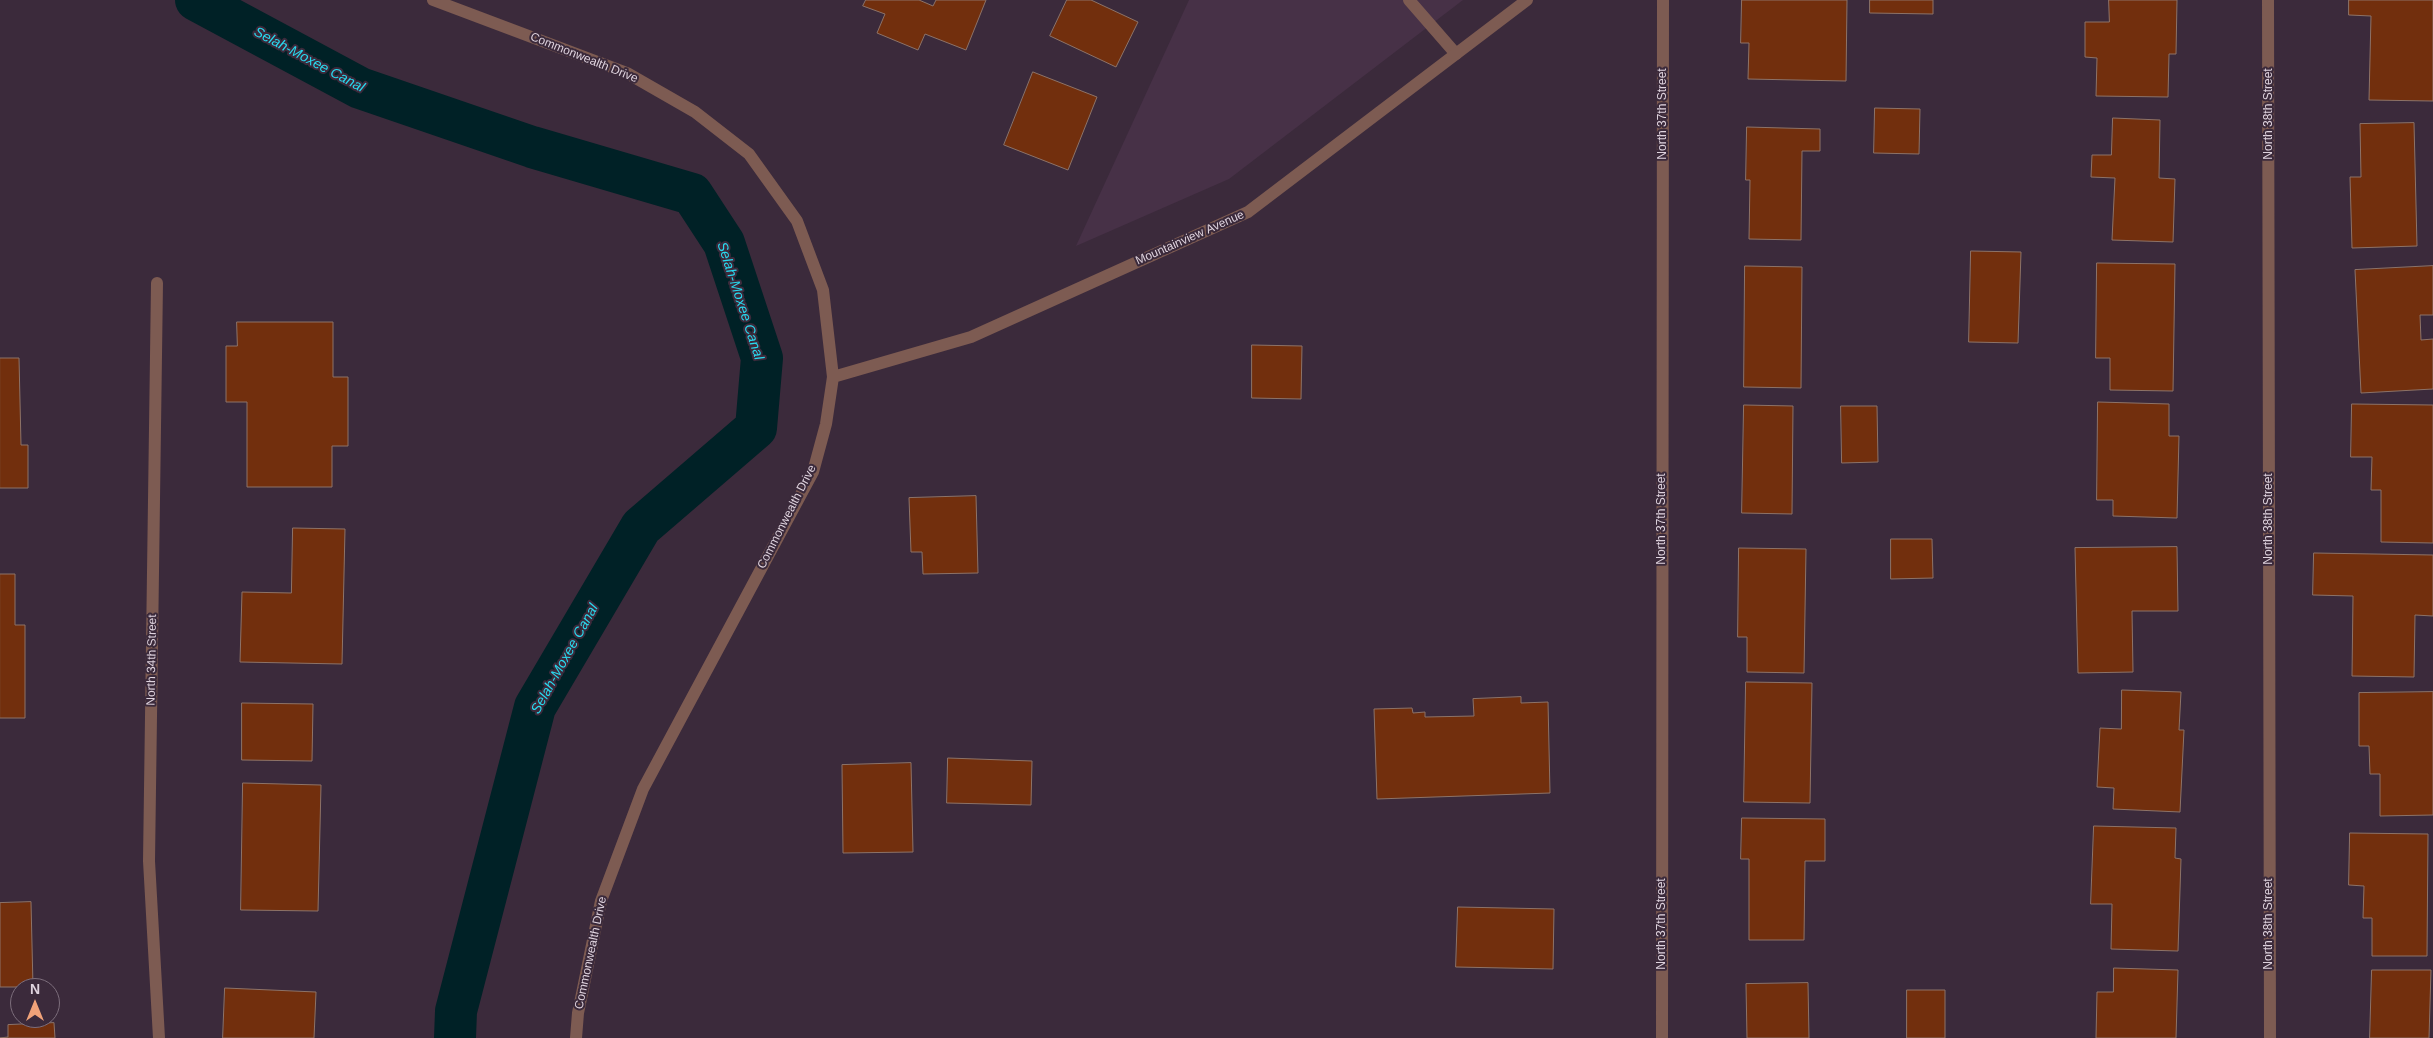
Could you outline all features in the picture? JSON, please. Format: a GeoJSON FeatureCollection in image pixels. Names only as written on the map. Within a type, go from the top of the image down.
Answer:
{"type":"FeatureCollection","features":[{"type":"Feature","properties":{"kind":"street","name":"Commonwealth Drive"},"geometry":{"type":"LineString","coordinates":[[433,0],[626,73],[695,112],[749,154],[797,221],[822,290],[833,377],[826,424],[813,472],[643,789],[601,901],[578,1013],[576,1038]]}},
{"type":"Feature","properties":{"kind":"street"},"geometry":{"type":"LineString","coordinates":[[1409,0],[1456,54]]}},
{"type":"Feature","properties":{"kind":"street","name":"Mountainview Avenue"},"geometry":{"type":"LineString","coordinates":[[833,377],[971,337],[1248,212],[1527,0]]}},
{"type":"Feature","properties":{"kind":"street","name":"North 37th Street"},"geometry":{"type":"LineString","coordinates":[[1662,1038],[1663,0]]}},
{"type":"Feature","properties":{"kind":"street","name":"North 38th Street"},"geometry":{"type":"LineString","coordinates":[[2268,0],[2270,1038]]}},
{"type":"Feature","properties":{"kind":"street","name":"North 34th Street"},"geometry":{"type":"LineString","coordinates":[[157,282],[149,861],[159,1038]]}},
{"type":"Feature","properties":{"kind":"shaded area"},"geometry":{"type":"Polygon","coordinates":[[[1189,0],[1463,0],[1229,179],[1076,246],[1189,0]]]}},
{"type":"Feature","properties":{"kind":"building"},"geometry":{"type":"Polygon","coordinates":[[[866,0],[919,0],[933,6],[936,0],[986,0],[966,50],[925,34],[918,50],[877,33],[885,14],[863,6],[866,0]]]}},
{"type":"Feature","properties":{"kind":"building"},"geometry":{"type":"Polygon","coordinates":[[[1067,0],[1091,0],[1138,22],[1116,67],[1050,36],[1067,0]]]}},
{"type":"Feature","properties":{"kind":"building"},"geometry":{"type":"Polygon","coordinates":[[[1742,0],[1847,0],[1846,81],[1748,79],[1749,43],[1741,43],[1742,0]]]}},
{"type":"Feature","properties":{"kind":"building"},"geometry":{"type":"Polygon","coordinates":[[[1870,0],[1933,0],[1933,14],[1870,13],[1870,0]]]}},
{"type":"Feature","properties":{"kind":"building"},"geometry":{"type":"Polygon","coordinates":[[[2109,0],[2177,0],[2176,54],[2169,54],[2168,97],[2096,96],[2097,58],[2085,57],[2085,22],[2109,22],[2109,0]]]}},
{"type":"Feature","properties":{"kind":"building"},"geometry":{"type":"Polygon","coordinates":[[[2349,0],[2433,0],[2433,101],[2369,100],[2371,16],[2349,15],[2349,0]]]}},
{"type":"Feature","properties":{"kind":"building"},"geometry":{"type":"Polygon","coordinates":[[[1033,72],[1097,97],[1068,170],[1004,145],[1033,72]]]}},
{"type":"Feature","properties":{"kind":"building"},"geometry":{"type":"Polygon","coordinates":[[[1875,108],[1920,109],[1919,154],[1874,153],[1875,108]]]}},
{"type":"Feature","properties":{"kind":"building"},"geometry":{"type":"Polygon","coordinates":[[[2113,118],[2160,120],[2159,178],[2175,179],[2173,242],[2112,240],[2115,178],[2091,177],[2092,155],[2111,155],[2113,118]]]}},
{"type":"Feature","properties":{"kind":"building"},"geometry":{"type":"Polygon","coordinates":[[[2414,123],[2417,246],[2352,248],[2350,177],[2361,177],[2360,124],[2414,123]]]}},
{"type":"Feature","properties":{"kind":"building"},"geometry":{"type":"Polygon","coordinates":[[[1747,127],[1820,129],[1820,151],[1802,151],[1801,240],[1749,239],[1750,180],[1746,180],[1747,127]]]}},
{"type":"Feature","properties":{"kind":"building"},"geometry":{"type":"Polygon","coordinates":[[[1971,251],[2021,252],[2018,343],[1969,342],[1971,251]]]}},
{"type":"Feature","properties":{"kind":"building"},"geometry":{"type":"Polygon","coordinates":[[[2097,263],[2175,264],[2173,391],[2110,390],[2110,358],[2096,358],[2097,263]]]}},
{"type":"Feature","properties":{"kind":"building"},"geometry":{"type":"Polygon","coordinates":[[[1745,266],[1802,267],[1801,388],[1744,387],[1745,266]]]}},
{"type":"Feature","properties":{"kind":"building"},"geometry":{"type":"Polygon","coordinates":[[[2433,266],[2433,315],[2420,315],[2421,340],[2433,339],[2433,389],[2361,393],[2355,270],[2433,266]]]}},
{"type":"Feature","properties":{"kind":"building"},"geometry":{"type":"Polygon","coordinates":[[[237,322],[333,322],[333,377],[348,377],[348,446],[332,446],[332,487],[247,487],[247,402],[226,402],[226,346],[237,346],[237,322]]]}},
{"type":"Feature","properties":{"kind":"building"},"geometry":{"type":"Polygon","coordinates":[[[1252,345],[1302,346],[1301,399],[1252,398],[1252,345]]]}},
{"type":"Feature","properties":{"kind":"building"},"geometry":{"type":"Polygon","coordinates":[[[0,358],[19,358],[21,445],[28,445],[28,488],[0,488],[0,358]]]}},
{"type":"Feature","properties":{"kind":"building"},"geometry":{"type":"Polygon","coordinates":[[[2098,402],[2169,404],[2169,436],[2179,436],[2177,518],[2113,516],[2113,500],[2097,500],[2098,402]]]}},
{"type":"Feature","properties":{"kind":"building"},"geometry":{"type":"Polygon","coordinates":[[[2352,404],[2433,405],[2433,543],[2381,542],[2381,490],[2371,490],[2372,457],[2351,457],[2352,404]]]}},
{"type":"Feature","properties":{"kind":"building"},"geometry":{"type":"Polygon","coordinates":[[[1744,405],[1793,406],[1792,514],[1742,513],[1744,405]]]}},
{"type":"Feature","properties":{"kind":"building"},"geometry":{"type":"Polygon","coordinates":[[[1841,406],[1877,406],[1878,462],[1842,463],[1841,406]]]}},
{"type":"Feature","properties":{"kind":"building"},"geometry":{"type":"Polygon","coordinates":[[[976,496],[978,573],[923,574],[922,552],[911,552],[909,498],[976,496]]]}},
{"type":"Feature","properties":{"kind":"building"},"geometry":{"type":"Polygon","coordinates":[[[293,528],[345,529],[342,664],[240,662],[242,592],[291,593],[293,528]]]}},
{"type":"Feature","properties":{"kind":"building"},"geometry":{"type":"Polygon","coordinates":[[[1891,539],[1932,539],[1933,578],[1891,579],[1891,539]]]}},
{"type":"Feature","properties":{"kind":"building"},"geometry":{"type":"Polygon","coordinates":[[[2177,547],[2178,611],[2132,611],[2133,672],[2078,673],[2075,548],[2177,547]]]}},
{"type":"Feature","properties":{"kind":"building"},"geometry":{"type":"Polygon","coordinates":[[[1739,548],[1806,549],[1804,673],[1747,672],[1747,637],[1738,637],[1739,548]]]}},
{"type":"Feature","properties":{"kind":"building"},"geometry":{"type":"Polygon","coordinates":[[[2314,553],[2433,555],[2433,616],[2415,615],[2414,677],[2352,676],[2353,596],[2313,595],[2314,553]]]}},
{"type":"Feature","properties":{"kind":"building"},"geometry":{"type":"Polygon","coordinates":[[[0,574],[15,574],[15,625],[25,625],[25,718],[0,718],[0,574]]]}},
{"type":"Feature","properties":{"kind":"building"},"geometry":{"type":"Polygon","coordinates":[[[1746,682],[1812,683],[1810,803],[1744,802],[1746,682]]]}},
{"type":"Feature","properties":{"kind":"building"},"geometry":{"type":"Polygon","coordinates":[[[2122,690],[2181,692],[2179,730],[2184,730],[2180,812],[2113,809],[2114,788],[2097,787],[2100,728],[2121,729],[2122,690]]]}},
{"type":"Feature","properties":{"kind":"building"},"geometry":{"type":"Polygon","coordinates":[[[2433,692],[2433,815],[2380,816],[2380,774],[2370,774],[2369,746],[2359,746],[2359,693],[2433,692]]]}},
{"type":"Feature","properties":{"kind":"building"},"geometry":{"type":"Polygon","coordinates":[[[1521,697],[1521,703],[1548,702],[1550,793],[1377,799],[1374,709],[1412,708],[1413,713],[1425,712],[1425,717],[1474,716],[1473,699],[1521,697]]]}},
{"type":"Feature","properties":{"kind":"building"},"geometry":{"type":"Polygon","coordinates":[[[242,703],[313,704],[312,761],[242,760],[242,703]]]}},
{"type":"Feature","properties":{"kind":"building"},"geometry":{"type":"Polygon","coordinates":[[[948,758],[1032,761],[1031,805],[947,803],[948,758]]]}},
{"type":"Feature","properties":{"kind":"building"},"geometry":{"type":"Polygon","coordinates":[[[911,763],[913,852],[843,853],[842,765],[911,763]]]}},
{"type":"Feature","properties":{"kind":"building"},"geometry":{"type":"Polygon","coordinates":[[[243,783],[321,785],[318,911],[241,910],[243,783]]]}},
{"type":"Feature","properties":{"kind":"building"},"geometry":{"type":"Polygon","coordinates":[[[1742,818],[1825,819],[1825,861],[1805,861],[1804,940],[1749,940],[1749,859],[1741,859],[1742,818]]]}},
{"type":"Feature","properties":{"kind":"building"},"geometry":{"type":"Polygon","coordinates":[[[2094,826],[2176,828],[2175,858],[2181,859],[2178,951],[2111,949],[2112,904],[2091,904],[2094,826]]]}},
{"type":"Feature","properties":{"kind":"building"},"geometry":{"type":"Polygon","coordinates":[[[2350,833],[2428,834],[2427,956],[2372,956],[2372,918],[2363,918],[2364,886],[2349,885],[2350,833]]]}},
{"type":"Feature","properties":{"kind":"building"},"geometry":{"type":"Polygon","coordinates":[[[31,902],[33,978],[10,978],[10,987],[0,987],[0,903],[31,902]]]}},
{"type":"Feature","properties":{"kind":"building"},"geometry":{"type":"Polygon","coordinates":[[[1458,907],[1554,909],[1553,969],[1456,967],[1458,907]]]}},
{"type":"Feature","properties":{"kind":"building"},"geometry":{"type":"Polygon","coordinates":[[[2114,968],[2178,970],[2176,1038],[2096,1038],[2097,992],[2113,992],[2114,968]]]}},
{"type":"Feature","properties":{"kind":"building"},"geometry":{"type":"Polygon","coordinates":[[[2372,970],[2431,970],[2429,1038],[2370,1038],[2372,970]]]}},
{"type":"Feature","properties":{"kind":"building"},"geometry":{"type":"Polygon","coordinates":[[[1808,983],[1809,1038],[1747,1038],[1746,984],[1808,983]]]}},
{"type":"Feature","properties":{"kind":"building"},"geometry":{"type":"Polygon","coordinates":[[[225,988],[316,992],[314,1038],[223,1038],[225,988]]]}},
{"type":"Feature","properties":{"kind":"building"},"geometry":{"type":"Polygon","coordinates":[[[1907,990],[1945,990],[1945,1038],[1907,1038],[1907,990]]]}},
{"type":"Feature","properties":{"kind":"building"},"geometry":{"type":"Polygon","coordinates":[[[8,1025],[10,1025],[10,1028],[54,1028],[55,1038],[0,1038],[8,1037],[8,1025]]]}},
{"type":"Feature","properties":{"kind":"waterway","name":"Selah-Moxee Canal"},"geometry":{"type":"LineString","coordinates":[[196,0],[360,88],[532,147],[692,194],[724,243],[762,358],[756,428],[641,527],[535,707],[456,1011],[455,1038]]}}]}
